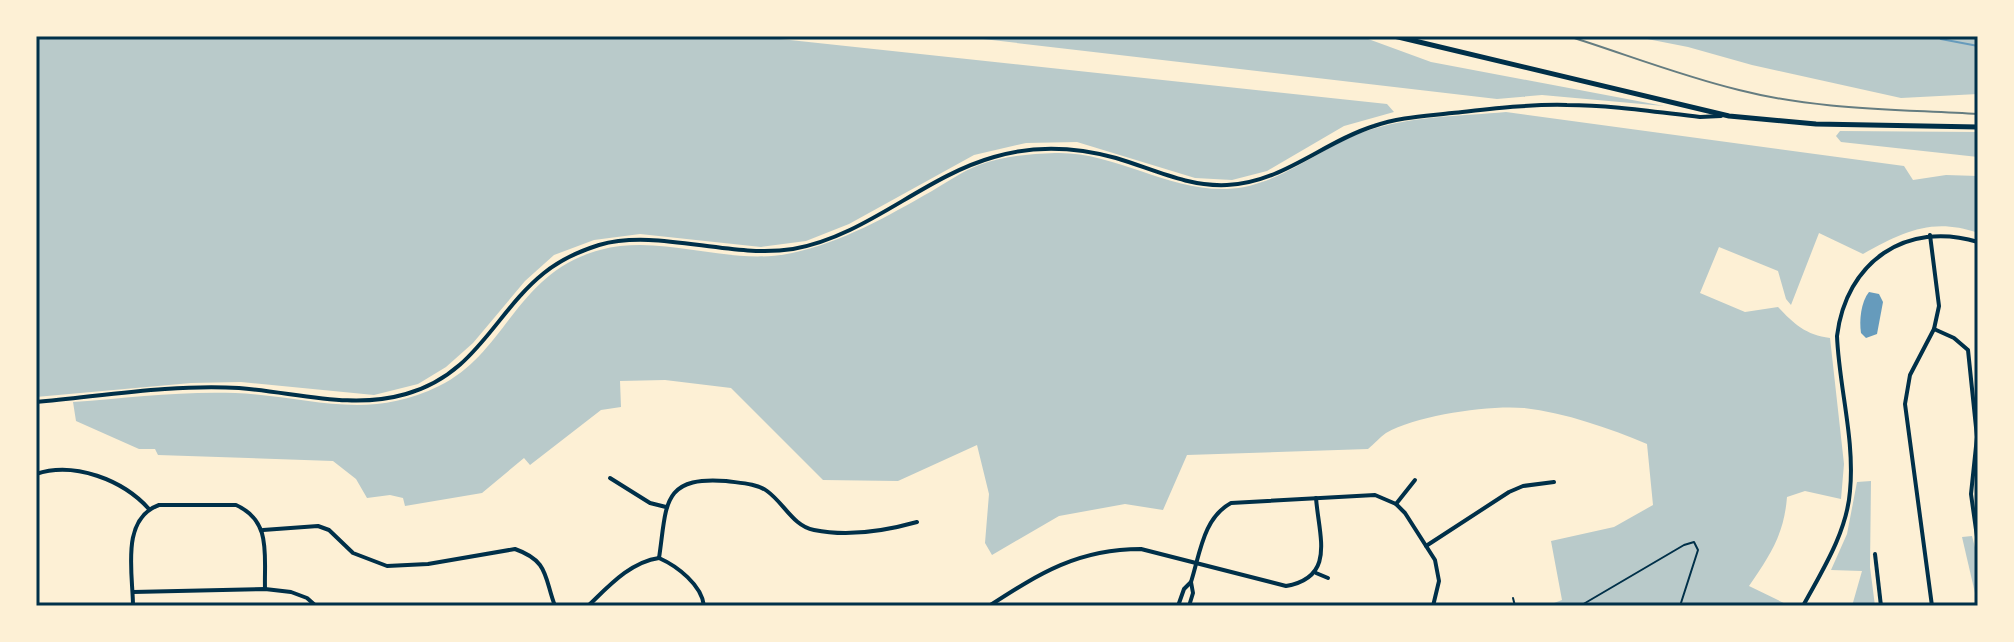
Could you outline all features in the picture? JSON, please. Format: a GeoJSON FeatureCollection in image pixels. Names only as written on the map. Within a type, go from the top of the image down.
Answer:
{"type":"FeatureCollection","features":[{"type":"Feature","properties":{"kind":"main road"},"geometry":{"type":"LineString","coordinates":[[1394,36],[1729,116],[1816,124],[1978,127]]}},
{"type":"Feature","properties":{"kind":"street"},"geometry":{"type":"LineString","coordinates":[[36,402],[186,388],[237,388],[371,401],[408,394],[438,380],[463,363],[489,337],[519,298],[545,273],[574,255],[603,244],[632,240],[763,252],[798,248],[837,236],[950,175],[991,157],[1030,149],[1075,149],[1116,158],[1196,184],[1229,185],[1267,178],[1353,134],[1405,118],[1485,109],[1564,105],[1700,117],[1729,116]]}},
{"type":"Feature","properties":{"kind":"street"},"geometry":{"type":"LineString","coordinates":[[1803,606],[1840,532],[1850,493],[1850,449],[1838,353],[1839,321],[1852,283],[1878,256],[1904,241],[1930,235],[1957,236],[1978,242]]}},
{"type":"Feature","properties":{"kind":"street"},"geometry":{"type":"LineString","coordinates":[[1930,235],[1939,306],[1934,329],[1910,375],[1905,404],[1932,606]]}},
{"type":"Feature","properties":{"kind":"street"},"geometry":{"type":"LineString","coordinates":[[1934,329],[1954,338],[1968,350],[1977,437],[1971,494],[1978,544]]}},
{"type":"Feature","properties":{"kind":"street"},"geometry":{"type":"LineString","coordinates":[[36,474],[48,470],[75,469],[133,491],[149,509]]}},
{"type":"Feature","properties":{"kind":"street"},"geometry":{"type":"LineString","coordinates":[[610,478],[650,503],[666,507]]}},
{"type":"Feature","properties":{"kind":"street"},"geometry":{"type":"LineString","coordinates":[[1396,504],[1415,480]]}},
{"type":"Feature","properties":{"kind":"street"},"geometry":{"type":"LineString","coordinates":[[659,558],[666,507],[679,486],[692,481],[754,485],[768,491],[800,525],[813,530],[866,533],[917,522]]}},
{"type":"Feature","properties":{"kind":"street"},"geometry":{"type":"LineString","coordinates":[[1426,546],[1514,489],[1554,482]]}},
{"type":"Feature","properties":{"kind":"street"},"geometry":{"type":"LineString","coordinates":[[1178,606],[1184,589],[1191,582],[1210,520],[1218,509],[1231,503],[1375,495],[1396,504],[1435,560],[1439,581],[1433,606]]}},
{"type":"Feature","properties":{"kind":"street"},"geometry":{"type":"LineString","coordinates":[[989,606],[1035,575],[1067,561],[1095,553],[1141,549],[1286,586],[1302,583],[1316,573],[1321,563],[1316,498]]}},
{"type":"Feature","properties":{"kind":"street"},"geometry":{"type":"LineString","coordinates":[[133,606],[132,533],[140,518],[159,505],[236,505],[255,517],[263,530],[265,589]]}},
{"type":"Feature","properties":{"kind":"street"},"geometry":{"type":"LineString","coordinates":[[263,530],[318,526],[329,530],[353,553],[387,566],[428,564],[515,549],[529,554],[540,563],[555,606]]}},
{"type":"Feature","properties":{"kind":"street"},"geometry":{"type":"LineString","coordinates":[[1875,554],[1881,606]]}},
{"type":"Feature","properties":{"kind":"street"},"geometry":{"type":"LineString","coordinates":[[588,606],[643,560],[659,558],[677,566],[703,598],[704,606]]}},
{"type":"Feature","properties":{"kind":"street"},"geometry":{"type":"LineString","coordinates":[[1316,573],[1328,578]]}},
{"type":"Feature","properties":{"kind":"street"},"geometry":{"type":"LineString","coordinates":[[1189,606],[1193,593],[1191,582]]}},
{"type":"Feature","properties":{"kind":"street"},"geometry":{"type":"LineString","coordinates":[[133,592],[265,589],[291,592],[307,598],[316,606]]}},
{"type":"Feature","properties":{"kind":"lane"},"geometry":{"type":"LineString","coordinates":[[1580,606],[1694,542],[1698,550],[1680,606]]}},
{"type":"Feature","properties":{"kind":"lane"},"geometry":{"type":"LineString","coordinates":[[1513,598],[1515,606]]}},
{"type":"Feature","properties":{"kind":"shaded area"},"geometry":{"type":"Polygon","coordinates":[[[36,36],[752,36],[1387,104],[1394,112],[1344,126],[1267,171],[1232,180],[1195,178],[1077,142],[1026,143],[974,155],[849,224],[806,241],[761,247],[640,234],[594,240],[554,255],[525,281],[473,343],[446,367],[418,384],[374,395],[241,382],[191,383],[36,397],[36,36]]]}},
{"type":"Feature","properties":{"kind":"shaded area"},"geometry":{"type":"Polygon","coordinates":[[[957,36],[1360,36],[1431,62],[1664,106],[1542,95],[1497,99],[957,36]]]}},
{"type":"Feature","properties":{"kind":"shaded area"},"geometry":{"type":"Polygon","coordinates":[[[1632,36],[1978,36],[1978,94],[1901,98],[1632,36]]]}},
{"type":"Feature","properties":{"kind":"shaded area"},"geometry":{"type":"Polygon","coordinates":[[[1506,112],[1904,166],[1913,180],[1946,175],[1978,176],[1978,233],[1946,226],[1918,229],[1863,254],[1819,233],[1791,305],[1786,299],[1778,271],[1719,247],[1700,293],[1745,312],[1778,307],[1801,328],[1830,338],[1844,464],[1841,499],[1805,491],[1787,497],[1783,523],[1775,544],[1749,586],[1790,606],[1546,606],[1562,600],[1551,541],[1614,527],[1653,505],[1647,444],[1587,422],[1524,408],[1473,410],[1434,416],[1386,433],[1368,449],[1187,455],[1163,510],[1125,504],[1059,516],[992,555],[985,543],[989,494],[977,445],[898,481],[823,480],[731,388],[665,380],[620,381],[621,407],[601,410],[530,465],[524,458],[482,493],[405,506],[403,498],[390,495],[367,498],[356,479],[333,461],[158,455],[155,449],[139,449],[76,421],[73,402],[154,395],[235,393],[362,405],[412,397],[462,372],[481,354],[530,294],[571,261],[600,250],[648,245],[744,256],[792,253],[864,228],[967,170],[998,159],[1035,154],[1077,154],[1183,184],[1227,189],[1266,181],[1339,143],[1376,128],[1424,119],[1506,112]]]}},
{"type":"Feature","properties":{"kind":"shaded area"},"geometry":{"type":"Polygon","coordinates":[[[1840,131],[1978,132],[1978,157],[1841,142],[1836,136],[1840,131]]]}},
{"type":"Feature","properties":{"kind":"shaded area"},"geometry":{"type":"Polygon","coordinates":[[[1871,481],[1870,567],[1875,606],[1852,606],[1862,571],[1831,570],[1847,534],[1857,482],[1871,481]]]}},
{"type":"Feature","properties":{"kind":"shaded area"},"geometry":{"type":"Polygon","coordinates":[[[1972,536],[1978,559],[1978,606],[1962,537],[1972,536]]]}},
{"type":"Feature","properties":{"kind":"water"},"geometry":{"type":"Polygon","coordinates":[[[1869,292],[1879,294],[1883,302],[1877,334],[1866,338],[1861,333],[1861,317],[1869,292]]]}},
{"type":"Feature","properties":{"kind":"waterway"},"geometry":{"type":"LineString","coordinates":[[1938,36],[1978,46]]}},
{"type":"Feature","properties":{"kind":"railway"},"geometry":{"type":"LineString","coordinates":[[1568,36],[1696,78],[1768,97],[1858,108],[1978,114]]}}]}
